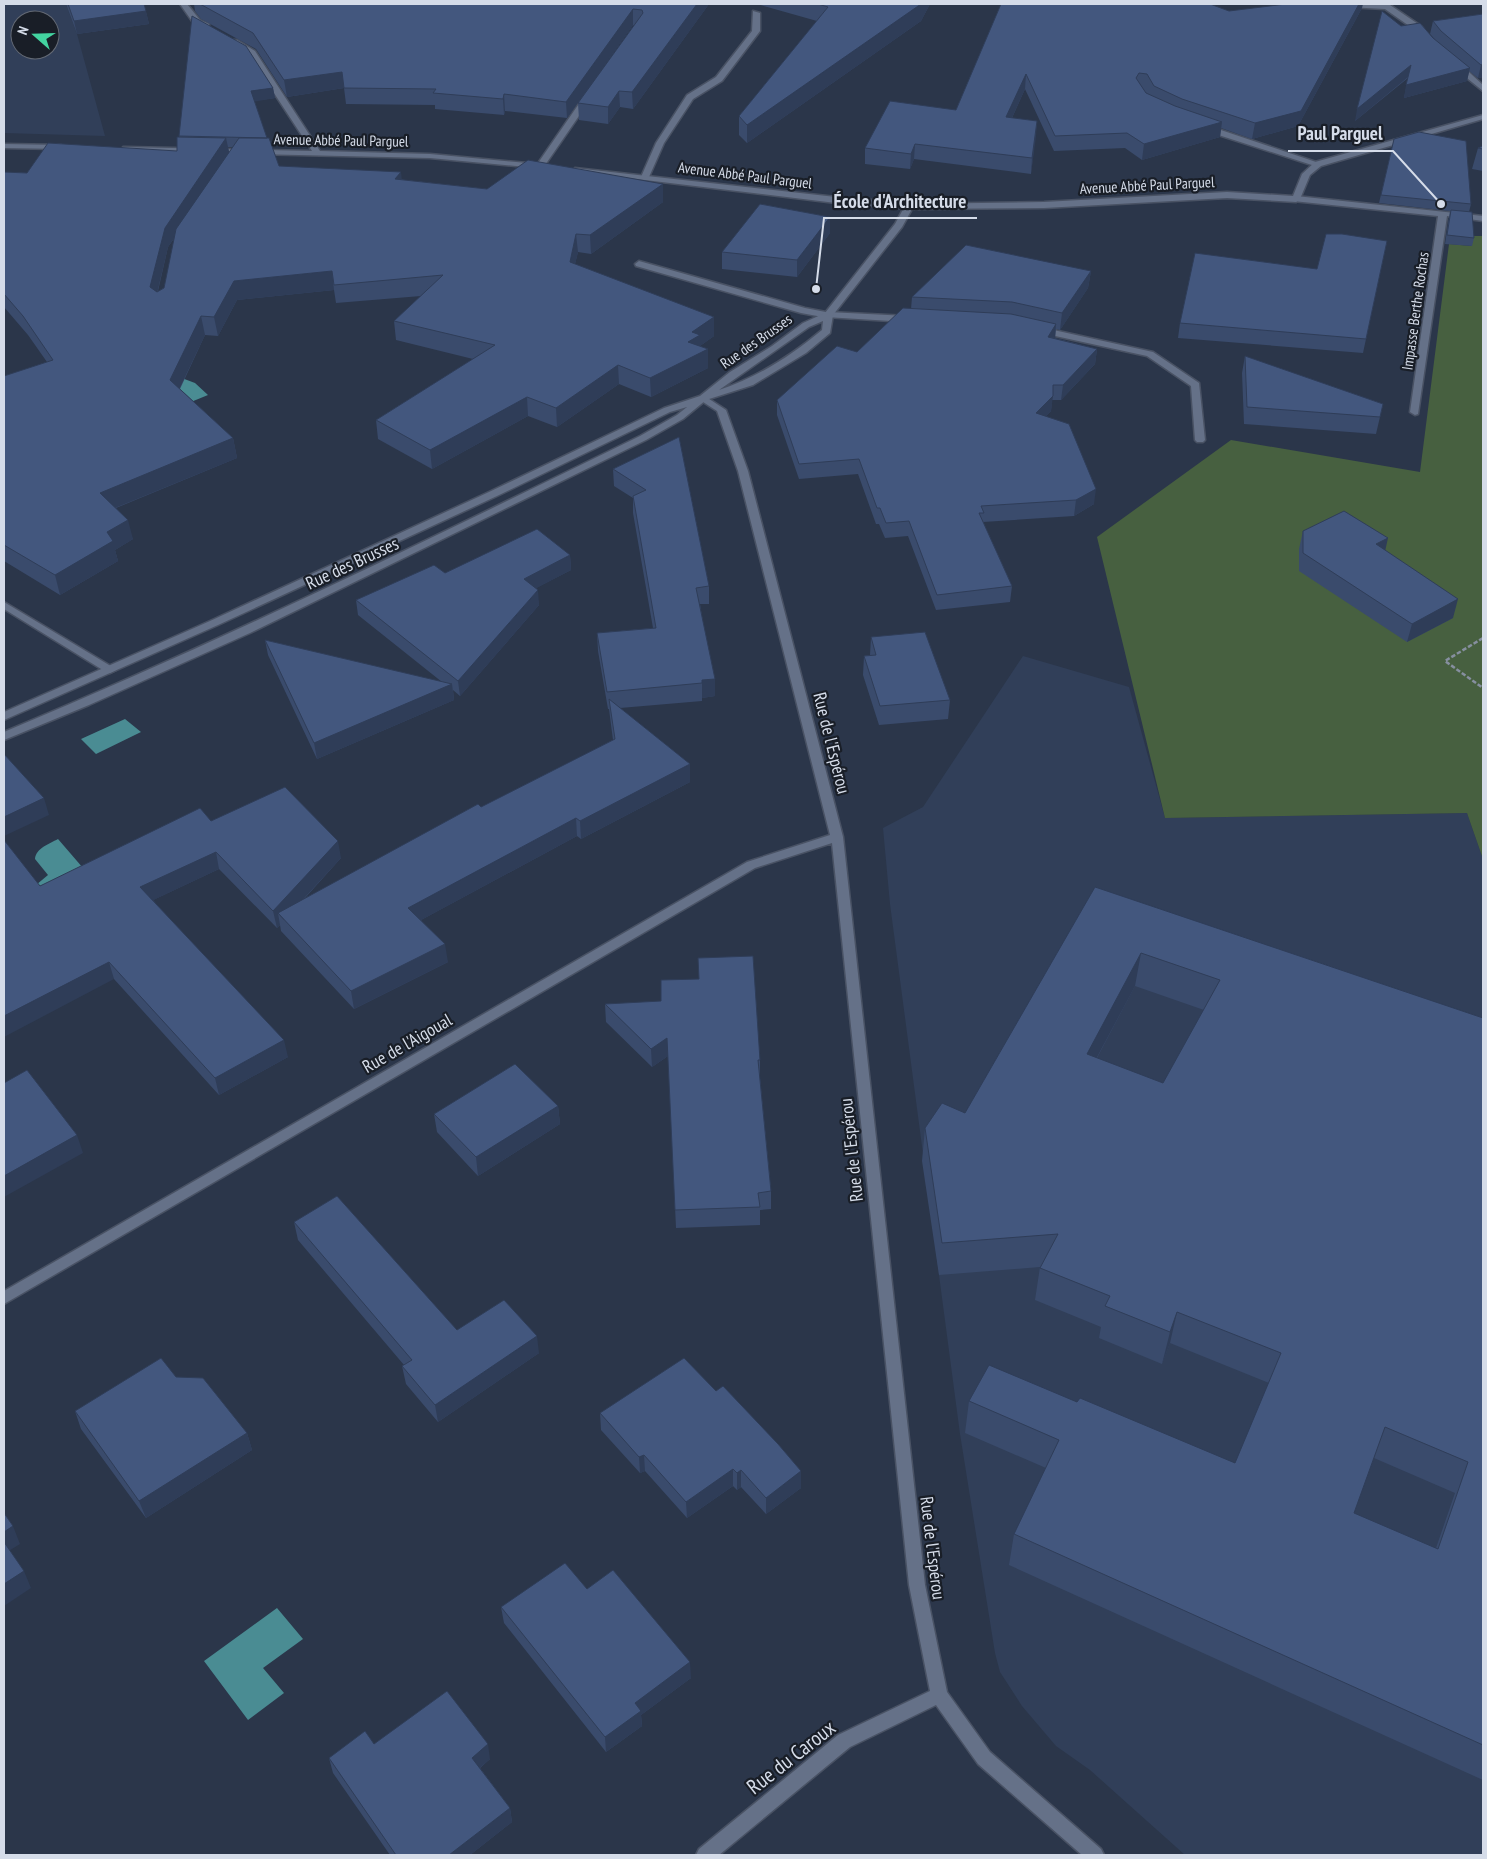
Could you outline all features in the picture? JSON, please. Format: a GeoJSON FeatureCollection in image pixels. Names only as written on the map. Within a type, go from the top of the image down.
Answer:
{"type":"FeatureCollection","features":[{"type":"Feature","properties":{"kind":"street"},"geometry":{"type":"LineString","coordinates":[[183,4],[197,22],[212,30]]}},
{"type":"Feature","properties":{"kind":"street"},"geometry":{"type":"LineString","coordinates":[[1336,5],[1365,4],[1387,7],[1418,28],[1429,40]]}},
{"type":"Feature","properties":{"kind":"street"},"geometry":{"type":"LineString","coordinates":[[645,178],[660,143],[690,97],[720,79],[756,31],[756,13]]}},
{"type":"Feature","properties":{"kind":"street"},"geometry":{"type":"LineString","coordinates":[[227,37],[252,53],[317,153]]}},
{"type":"Feature","properties":{"kind":"street"},"geometry":{"type":"LineString","coordinates":[[1448,58],[1483,89]]}},
{"type":"Feature","properties":{"kind":"street"},"geometry":{"type":"LineString","coordinates":[[540,166],[594,90]]}},
{"type":"Feature","properties":{"kind":"street"},"geometry":{"type":"LineString","coordinates":[[1296,200],[1306,174],[1318,164],[1483,116]]}},
{"type":"Feature","properties":{"kind":"street"},"geometry":{"type":"LineString","coordinates":[[1194,124],[1318,164]]}},
{"type":"Feature","properties":{"kind":"street"},"geometry":{"type":"LineString","coordinates":[[4,146],[70,148]]}},
{"type":"Feature","properties":{"kind":"street","name":"Avenue Abbé Paul Parguel"},"geometry":{"type":"LineString","coordinates":[[118,148],[430,156],[550,167]]}},
{"type":"Feature","properties":{"kind":"street"},"geometry":{"type":"LineString","coordinates":[[232,161],[239,151]]}},
{"type":"Feature","properties":{"kind":"street","name":"Avenue Abbé Paul Parguel"},"geometry":{"type":"LineString","coordinates":[[569,169],[836,200],[909,206],[1044,205],[1151,197],[1227,195],[1368,204],[1483,218]]}},
{"type":"Feature","properties":{"kind":"street","name":"Rue des Brusses"},"geometry":{"type":"LineString","coordinates":[[4,736],[223,642],[406,555],[643,438],[680,416],[733,374],[806,325],[828,315],[899,225],[909,206]]}},
{"type":"Feature","properties":{"kind":"street","name":"Impasse Berthe Rochas"},"geometry":{"type":"LineString","coordinates":[[1415,412],[1443,213]]}},
{"type":"Feature","properties":{"kind":"street"},"geometry":{"type":"LineString","coordinates":[[639,264],[804,311],[828,315],[922,320]]}},
{"type":"Feature","properties":{"kind":"street","name":"Rue des Brusses"},"geometry":{"type":"LineString","coordinates":[[4,716],[110,670],[494,494],[666,410],[750,383],[803,351],[827,330],[828,315]]}},
{"type":"Feature","properties":{"kind":"street"},"geometry":{"type":"LineString","coordinates":[[1029,328],[1150,354],[1196,384],[1200,440]]}},
{"type":"Feature","properties":{"kind":"street","name":"Rue de l'Espérou"},"geometry":{"type":"LineString","coordinates":[[703,398],[721,410],[740,463],[836,837],[917,1585],[939,1695],[984,1758],[1095,1855]]}},
{"type":"Feature","properties":{"kind":"street"},"geometry":{"type":"LineString","coordinates":[[4,605],[110,670]]}},
{"type":"Feature","properties":{"kind":"street","name":"Rue de l'Aigoual"},"geometry":{"type":"LineString","coordinates":[[4,1298],[751,865],[836,837]]}},
{"type":"Feature","properties":{"kind":"street","name":"Rue du Caroux"},"geometry":{"type":"LineString","coordinates":[[705,1855],[844,1741],[939,1695]]}},
{"type":"Feature","properties":{"kind":"path"},"geometry":{"type":"LineString","coordinates":[[1483,638],[1445,661],[1483,688]]}},
{"type":"Feature","properties":{"kind":"shaded area"},"geometry":{"type":"Polygon","coordinates":[[[4,4],[66,4],[77,34],[105,136],[4,133],[4,4]]]}},
{"type":"Feature","properties":{"kind":"shaded area"},"geometry":{"type":"Polygon","coordinates":[[[1471,236],[1483,236],[1483,859],[1467,813],[1165,818],[1097,537],[1231,440],[1420,472],[1449,244],[1471,246],[1471,236]]]}},
{"type":"Feature","properties":{"kind":"shaded area"},"geometry":{"type":"Polygon","coordinates":[[[179,377],[195,383],[208,395],[186,404],[163,383],[179,377]]]}},
{"type":"Feature","properties":{"kind":"shaded area"},"geometry":{"type":"Polygon","coordinates":[[[1023,656],[1129,687],[1165,818],[1467,813],[1483,859],[1483,1855],[1185,1855],[1090,1770],[1056,1746],[1022,1706],[1000,1672],[995,1653],[960,1434],[890,904],[883,828],[923,807],[1023,656]]]}},
{"type":"Feature","properties":{"kind":"shaded area"},"geometry":{"type":"Polygon","coordinates":[[[125,719],[141,732],[96,754],[81,739],[125,719]]]}},
{"type":"Feature","properties":{"kind":"shaded area"},"geometry":{"type":"Polygon","coordinates":[[[58,839],[83,868],[55,896],[36,885],[48,875],[35,859],[40,849],[58,839]]]}},
{"type":"Feature","properties":{"kind":"shaded area"},"geometry":{"type":"Polygon","coordinates":[[[277,1608],[303,1639],[263,1668],[284,1693],[248,1720],[204,1661],[277,1608]]]}},
{"type":"Feature","properties":{"kind":"building"},"geometry":{"type":"Polygon","coordinates":[[[68,4],[144,4],[146,11],[74,21],[68,4]]]}},
{"type":"Feature","properties":{"kind":"building"},"geometry":{"type":"Polygon","coordinates":[[[200,4],[697,4],[632,92],[619,91],[608,107],[578,103],[643,13],[642,10],[633,9],[566,102],[504,94],[503,99],[433,93],[436,89],[344,88],[342,72],[284,80],[253,33],[200,4]]]}},
{"type":"Feature","properties":{"kind":"building"},"geometry":{"type":"Polygon","coordinates":[[[818,4],[921,4],[747,125],[739,116],[828,7],[818,4]]]}},
{"type":"Feature","properties":{"kind":"building"},"geometry":{"type":"Polygon","coordinates":[[[1001,4],[1210,4],[1229,11],[1286,4],[1359,4],[1301,111],[1255,123],[1182,99],[1154,86],[1147,74],[1139,73],[1136,78],[1146,93],[1175,106],[1222,122],[1144,144],[1127,133],[1055,136],[1026,74],[1006,117],[1037,121],[1032,158],[915,144],[911,154],[865,148],[890,101],[956,110],[1001,4]]]}},
{"type":"Feature","properties":{"kind":"building"},"geometry":{"type":"Polygon","coordinates":[[[1382,11],[1401,26],[1420,23],[1433,38],[1470,68],[1406,85],[1411,65],[1357,109],[1382,11]]]}},
{"type":"Feature","properties":{"kind":"building"},"geometry":{"type":"Polygon","coordinates":[[[1483,14],[1483,64],[1481,65],[1441,31],[1433,21],[1483,14]]]}},
{"type":"Feature","properties":{"kind":"building"},"geometry":{"type":"Polygon","coordinates":[[[192,16],[246,46],[273,88],[251,91],[267,138],[179,136],[192,16]]]}},
{"type":"Feature","properties":{"kind":"building"},"geometry":{"type":"Polygon","coordinates":[[[1419,132],[1466,141],[1471,204],[1381,195],[1394,139],[1419,132]]]}},
{"type":"Feature","properties":{"kind":"building"},"geometry":{"type":"Polygon","coordinates":[[[177,137],[226,138],[165,228],[150,287],[157,292],[164,288],[176,229],[239,138],[269,138],[279,166],[401,172],[395,179],[487,189],[528,160],[663,184],[590,235],[576,234],[570,262],[714,317],[692,332],[700,335],[688,342],[708,349],[650,378],[618,365],[556,408],[527,397],[430,450],[376,420],[495,345],[394,321],[443,275],[334,285],[332,271],[234,281],[214,317],[201,316],[170,380],[233,438],[100,493],[128,520],[107,532],[113,541],[55,575],[4,545],[4,376],[53,360],[23,316],[4,294],[4,172],[27,173],[48,143],[177,151],[177,137]]]}},
{"type":"Feature","properties":{"kind":"building"},"geometry":{"type":"Polygon","coordinates":[[[760,204],[830,217],[797,260],[722,252],[760,204]]]}},
{"type":"Feature","properties":{"kind":"building"},"geometry":{"type":"Polygon","coordinates":[[[1451,210],[1472,212],[1474,238],[1447,235],[1451,210]]]}},
{"type":"Feature","properties":{"kind":"building"},"geometry":{"type":"Polygon","coordinates":[[[1326,234],[1342,234],[1387,241],[1366,339],[1180,323],[1195,253],[1317,269],[1326,234]]]}},
{"type":"Feature","properties":{"kind":"building"},"geometry":{"type":"Polygon","coordinates":[[[966,245],[1091,271],[1062,313],[1012,302],[912,297],[966,245]]]}},
{"type":"Feature","properties":{"kind":"building"},"geometry":{"type":"Polygon","coordinates":[[[903,308],[1011,314],[1056,324],[1048,337],[1097,349],[1063,385],[1053,385],[1053,396],[1036,413],[1069,424],[1096,489],[1076,500],[981,506],[984,513],[979,513],[1012,586],[937,595],[909,521],[886,523],[880,508],[877,508],[859,459],[799,464],[777,400],[837,346],[857,352],[903,308]]]}},
{"type":"Feature","properties":{"kind":"building"},"geometry":{"type":"Polygon","coordinates":[[[1245,356],[1383,404],[1380,417],[1247,407],[1245,356]]]}},
{"type":"Feature","properties":{"kind":"building"},"geometry":{"type":"Polygon","coordinates":[[[679,437],[709,586],[696,588],[715,679],[702,680],[702,683],[607,692],[597,633],[656,628],[633,496],[646,490],[613,469],[679,437]]]}},
{"type":"Feature","properties":{"kind":"building"},"geometry":{"type":"Polygon","coordinates":[[[1344,511],[1388,538],[1376,544],[1458,599],[1412,624],[1303,553],[1303,531],[1344,511]]]}},
{"type":"Feature","properties":{"kind":"building"},"geometry":{"type":"Polygon","coordinates":[[[537,529],[570,555],[524,579],[538,590],[458,681],[356,600],[434,565],[445,573],[537,529]]]}},
{"type":"Feature","properties":{"kind":"building"},"geometry":{"type":"Polygon","coordinates":[[[925,632],[950,700],[880,706],[864,656],[876,655],[871,637],[925,632]]]}},
{"type":"Feature","properties":{"kind":"building"},"geometry":{"type":"Polygon","coordinates":[[[265,640],[452,684],[314,743],[265,640]]]}},
{"type":"Feature","properties":{"kind":"building"},"geometry":{"type":"Polygon","coordinates":[[[609,699],[690,764],[580,821],[576,818],[408,908],[445,944],[351,991],[278,913],[478,804],[481,807],[615,739],[609,699]]]}},
{"type":"Feature","properties":{"kind":"building"},"geometry":{"type":"Polygon","coordinates":[[[4,754],[44,798],[4,817],[4,754]]]}},
{"type":"Feature","properties":{"kind":"building"},"geometry":{"type":"Polygon","coordinates":[[[285,787],[338,841],[273,911],[216,852],[140,887],[284,1040],[215,1078],[109,962],[4,1016],[4,840],[40,886],[200,808],[211,821],[285,787]]]}},
{"type":"Feature","properties":{"kind":"building"},"geometry":{"type":"Polygon","coordinates":[[[1095,887],[1483,1018],[1483,1745],[1014,1534],[1059,1440],[969,1401],[989,1365],[1077,1402],[1080,1398],[1235,1463],[1281,1353],[1177,1312],[1170,1332],[1105,1306],[1110,1296],[1040,1268],[1058,1234],[942,1243],[925,1128],[942,1103],[965,1113],[1095,887]],[[1141,953],[1087,1054],[1163,1083],[1220,980],[1141,953]],[[1385,1427],[1354,1513],[1438,1549],[1468,1462],[1385,1427]]]}},
{"type":"Feature","properties":{"kind":"building"},"geometry":{"type":"Polygon","coordinates":[[[753,956],[760,1060],[758,1060],[771,1191],[758,1193],[760,1207],[675,1210],[667,1038],[651,1049],[605,1004],[661,1001],[661,980],[699,979],[698,958],[753,956]]]}},
{"type":"Feature","properties":{"kind":"building"},"geometry":{"type":"Polygon","coordinates":[[[515,1064],[558,1106],[476,1157],[434,1114],[515,1064]]]}},
{"type":"Feature","properties":{"kind":"building"},"geometry":{"type":"Polygon","coordinates":[[[27,1070],[77,1135],[4,1176],[4,1083],[27,1070]]]}},
{"type":"Feature","properties":{"kind":"building"},"geometry":{"type":"Polygon","coordinates":[[[337,1196],[457,1330],[504,1300],[537,1336],[435,1405],[402,1366],[412,1360],[294,1222],[337,1196]]]}},
{"type":"Feature","properties":{"kind":"building"},"geometry":{"type":"Polygon","coordinates":[[[161,1358],[176,1377],[203,1378],[247,1433],[139,1501],[75,1411],[161,1358]]]}},
{"type":"Feature","properties":{"kind":"building"},"geometry":{"type":"Polygon","coordinates":[[[684,1358],[716,1391],[723,1386],[801,1471],[766,1498],[741,1470],[737,1473],[733,1469],[686,1502],[644,1455],[639,1457],[600,1413],[684,1358]]]}},
{"type":"Feature","properties":{"kind":"building"},"geometry":{"type":"Polygon","coordinates":[[[4,1513],[13,1526],[4,1532],[4,1513]]]}},
{"type":"Feature","properties":{"kind":"building"},"geometry":{"type":"Polygon","coordinates":[[[4,1542],[24,1571],[4,1584],[4,1542]]]}},
{"type":"Feature","properties":{"kind":"building"},"geometry":{"type":"Polygon","coordinates":[[[565,1563],[587,1589],[613,1570],[690,1662],[635,1703],[641,1711],[605,1737],[501,1607],[565,1563]]]}},
{"type":"Feature","properties":{"kind":"building"},"geometry":{"type":"Polygon","coordinates":[[[447,1691],[488,1744],[472,1758],[510,1808],[449,1855],[396,1855],[329,1758],[365,1731],[374,1744],[447,1691]]]}},
{"type":"Feature","properties":{"kind":"place","name":"Paul Parguel"},"geometry":{"type":"Point","coordinates":[1441,204]}},
{"type":"Feature","properties":{"kind":"place","name":"École d'Architecture"},"geometry":{"type":"Point","coordinates":[816,289]}}]}
